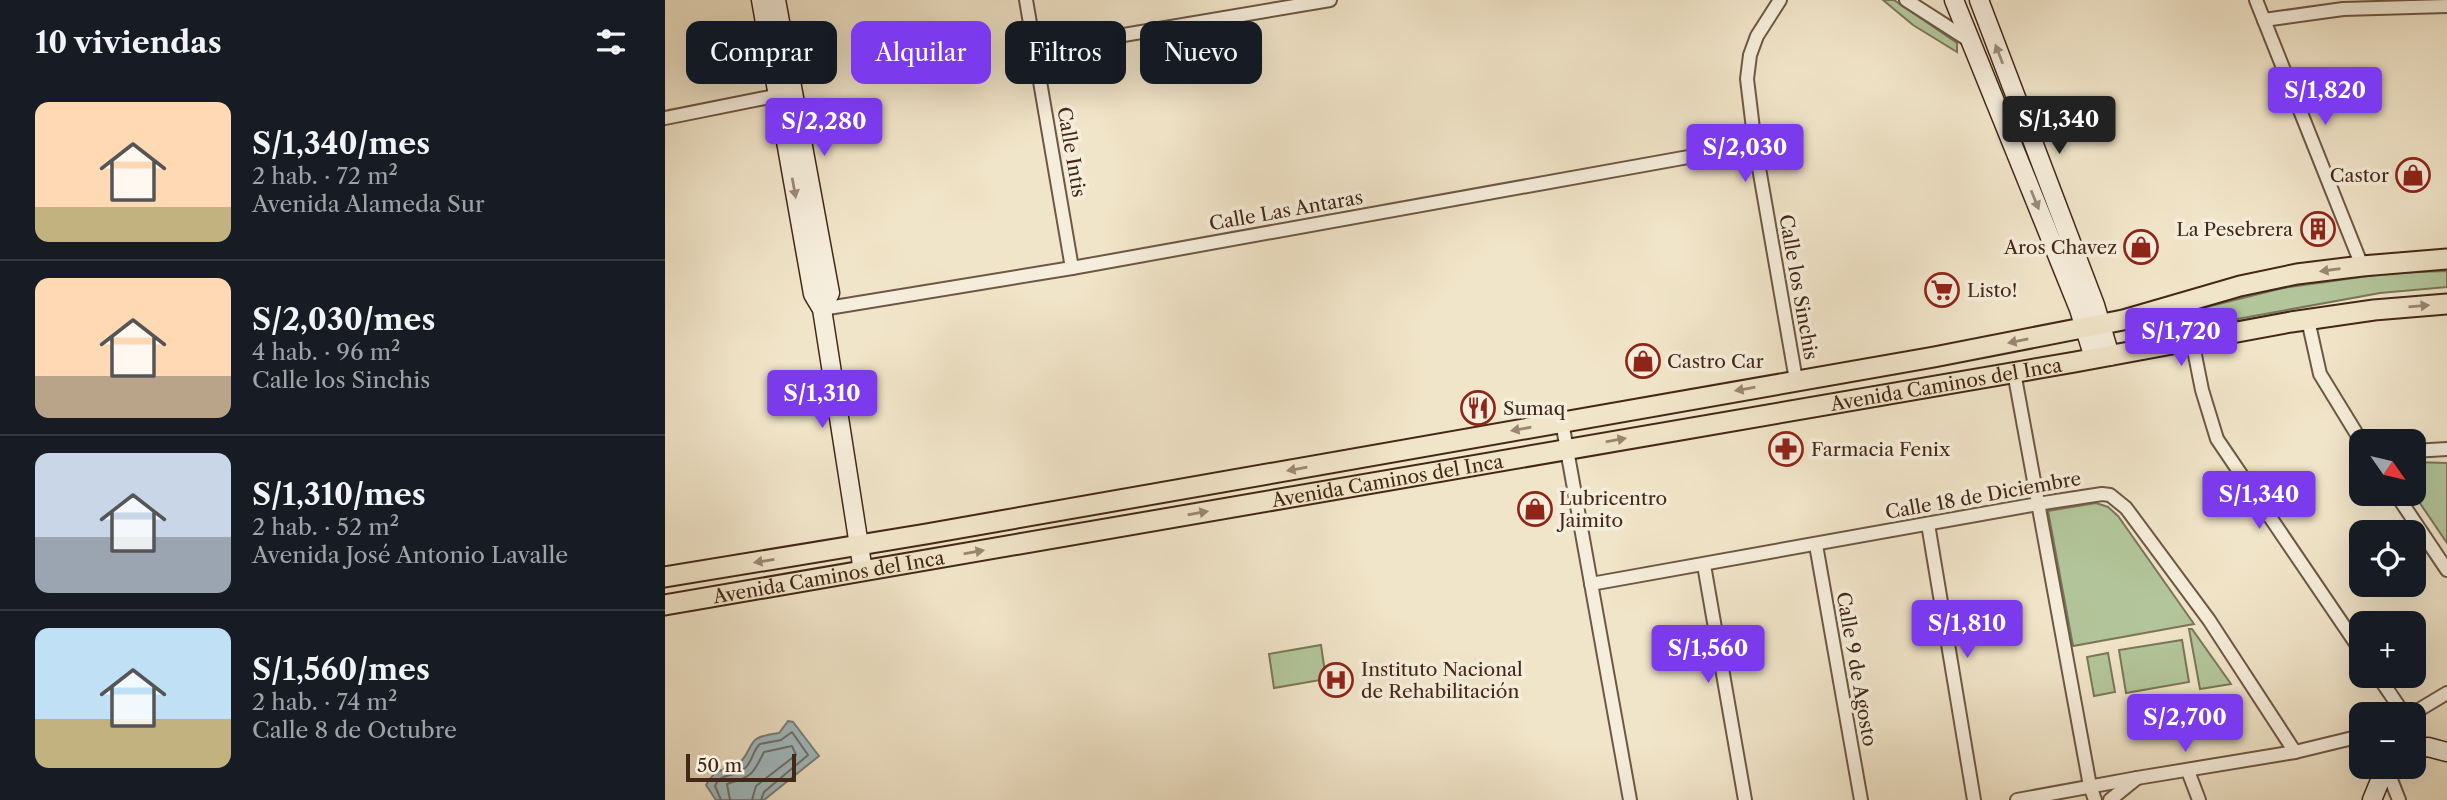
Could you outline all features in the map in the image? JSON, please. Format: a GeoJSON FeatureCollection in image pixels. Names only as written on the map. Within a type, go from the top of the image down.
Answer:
{"type":"FeatureCollection","features":[{"type":"Feature","properties":{"kind":"main road"},"geometry":{"type":"LineString","coordinates":[[761,0],[785,94]]}},
{"type":"Feature","properties":{"kind":"main road"},"geometry":{"type":"LineString","coordinates":[[776,0],[785,94],[813,294],[822,309],[863,571]]}},
{"type":"Feature","properties":{"kind":"main road"},"geometry":{"type":"LineString","coordinates":[[1954,0],[2034,195],[2093,326]]}},
{"type":"Feature","properties":{"kind":"main road"},"geometry":{"type":"LineString","coordinates":[[1979,0],[2102,357]]}},
{"type":"Feature","properties":{"kind":"main road","name":"Avenida Caminos del Inca"},"geometry":{"type":"LineString","coordinates":[[665,577],[1934,357],[2093,326],[2240,286],[2297,274],[2447,259]]}},
{"type":"Feature","properties":{"kind":"main road","name":"Avenida Caminos del Inca"},"geometry":{"type":"LineString","coordinates":[[665,605],[2308,320],[2374,310],[2447,304]]}},
{"type":"Feature","properties":{"kind":"main road"},"geometry":{"type":"LineString","coordinates":[[2426,747],[2447,752]]}},
{"type":"Feature","properties":{"kind":"main road"},"geometry":{"type":"LineString","coordinates":[[2372,800],[2381,779]]}},
{"type":"Feature","properties":{"kind":"street","name":"Calle Intis"},"geometry":{"type":"LineString","coordinates":[[1025,0],[1029,21]]}},
{"type":"Feature","properties":{"kind":"street"},"geometry":{"type":"LineString","coordinates":[[1126,35],[1330,0]]}},
{"type":"Feature","properties":{"kind":"street","name":"Calle los Sinchis"},"geometry":{"type":"LineString","coordinates":[[1780,0],[1757,36],[1750,55],[1747,79],[1755,145],[1796,380]]}},
{"type":"Feature","properties":{"kind":"street"},"geometry":{"type":"LineString","coordinates":[[1906,0],[1970,41]]}},
{"type":"Feature","properties":{"kind":"street"},"geometry":{"type":"LineString","coordinates":[[2256,0],[2362,266]]}},
{"type":"Feature","properties":{"kind":"street"},"geometry":{"type":"LineString","coordinates":[[2264,20],[2343,9],[2447,6]]}},
{"type":"Feature","properties":{"kind":"street","name":"Calle Intis"},"geometry":{"type":"LineString","coordinates":[[1041,84],[1072,268]]}},
{"type":"Feature","properties":{"kind":"street"},"geometry":{"type":"LineString","coordinates":[[665,118],[785,94]]}},
{"type":"Feature","properties":{"kind":"street","name":"Calle Las Antaras"},"geometry":{"type":"LineString","coordinates":[[822,309],[1072,268],[1755,145]]}},
{"type":"Feature","properties":{"kind":"street"},"geometry":{"type":"LineString","coordinates":[[2308,320],[2322,379],[2353,429]]}},
{"type":"Feature","properties":{"kind":"street"},"geometry":{"type":"LineString","coordinates":[[2192,340],[2202,390],[2217,439],[2349,633]]}},
{"type":"Feature","properties":{"kind":"street"},"geometry":{"type":"LineString","coordinates":[[2014,372],[2036,504],[2059,611],[2090,786],[2095,800]]}},
{"type":"Feature","properties":{"kind":"street"},"geometry":{"type":"LineString","coordinates":[[1562,422],[1630,800]]}},
{"type":"Feature","properties":{"kind":"street"},"geometry":{"type":"LineString","coordinates":[[2426,450],[2447,449]]}},
{"type":"Feature","properties":{"kind":"street","name":"Calle 18 de Diciembre"},"geometry":{"type":"LineString","coordinates":[[1591,584],[2036,504],[2110,495],[2118,499],[2209,620],[2295,752]]}},
{"type":"Feature","properties":{"kind":"street"},"geometry":{"type":"LineString","coordinates":[[2404,506],[2447,570]]}},
{"type":"Feature","properties":{"kind":"street"},"geometry":{"type":"LineString","coordinates":[[1928,524],[1974,800]]}},
{"type":"Feature","properties":{"kind":"street","name":"Calle 9 de Agosto"},"geometry":{"type":"LineString","coordinates":[[1816,545],[1861,800]]}},
{"type":"Feature","properties":{"kind":"street"},"geometry":{"type":"LineString","coordinates":[[1704,565],[1745,800]]}},
{"type":"Feature","properties":{"kind":"street"},"geometry":{"type":"LineString","coordinates":[[2426,706],[2447,693]]}},
{"type":"Feature","properties":{"kind":"street"},"geometry":{"type":"LineString","coordinates":[[2017,800],[2295,752],[2349,739]]}},
{"type":"Feature","properties":{"kind":"street"},"geometry":{"type":"LineString","coordinates":[[2187,771],[2199,800]]}},
{"type":"Feature","properties":{"kind":"street"},"geometry":{"type":"LineString","coordinates":[[2110,800],[2137,778]]}},
{"type":"Feature","properties":{"kind":"street"},"geometry":{"type":"LineString","coordinates":[[2391,779],[2399,800]]}},
{"type":"Feature","properties":{"kind":"green space"},"geometry":{"type":"Polygon","coordinates":[[[1883,0],[1894,0],[1957,43],[1957,52],[1913,25],[1883,0]]]}},
{"type":"Feature","properties":{"kind":"green space"},"geometry":{"type":"Polygon","coordinates":[[[2447,271],[2447,287],[2380,293],[2133,338],[2130,326],[2283,288],[2390,273],[2447,271]]]}},
{"type":"Feature","properties":{"kind":"green space"},"geometry":{"type":"Polygon","coordinates":[[[2426,462],[2447,463],[2447,543],[2422,506],[2426,506],[2426,462]]]}},
{"type":"Feature","properties":{"kind":"green space"},"geometry":{"type":"Polygon","coordinates":[[[2096,503],[2108,507],[2118,516],[2194,624],[2073,646],[2048,511],[2096,503]]]}},
{"type":"Feature","properties":{"kind":"green space"},"geometry":{"type":"Polygon","coordinates":[[[2189,629],[2192,629],[2231,684],[2200,689],[2189,629]]]}},
{"type":"Feature","properties":{"kind":"green space"},"geometry":{"type":"Polygon","coordinates":[[[2182,640],[2189,682],[2126,693],[2119,650],[2182,640]]]}},
{"type":"Feature","properties":{"kind":"green space"},"geometry":{"type":"Polygon","coordinates":[[[1321,645],[1326,679],[1274,688],[1269,654],[1321,645]]]}},
{"type":"Feature","properties":{"kind":"green space"},"geometry":{"type":"Polygon","coordinates":[[[2108,653],[2115,692],[2094,696],[2087,657],[2108,653]]]}},
{"type":"Feature","properties":{"kind":"water"},"geometry":{"type":"Polygon","coordinates":[[[788,721],[793,722],[819,756],[764,800],[716,800],[706,785],[714,775],[739,764],[756,739],[779,733],[788,721]]]}},
{"type":"Feature","properties":{"kind":"place","name":"Castor"},"geometry":{"type":"Point","coordinates":[2413,175]}},
{"type":"Feature","properties":{"kind":"place","name":"La Pesebrera"},"geometry":{"type":"Point","coordinates":[2318,229]}},
{"type":"Feature","properties":{"kind":"place","name":"Aros Chavez"},"geometry":{"type":"Point","coordinates":[2141,247]}},
{"type":"Feature","properties":{"kind":"place","name":"Listo!"},"geometry":{"type":"Point","coordinates":[1942,290]}},
{"type":"Feature","properties":{"kind":"place","name":"Castro Car"},"geometry":{"type":"Point","coordinates":[1643,361]}},
{"type":"Feature","properties":{"kind":"place","name":"Sumaq"},"geometry":{"type":"Point","coordinates":[1478,408]}},
{"type":"Feature","properties":{"kind":"place","name":"Farmacia Fenix"},"geometry":{"type":"Point","coordinates":[1786,449]}},
{"type":"Feature","properties":{"kind":"place","name":"Lubricentro Jaimito"},"geometry":{"type":"Point","coordinates":[1535,509]}},
{"type":"Feature","properties":{"kind":"place","name":"Instituto Nacional de Rehabilitación"},"geometry":{"type":"Point","coordinates":[1336,680]}}]}
